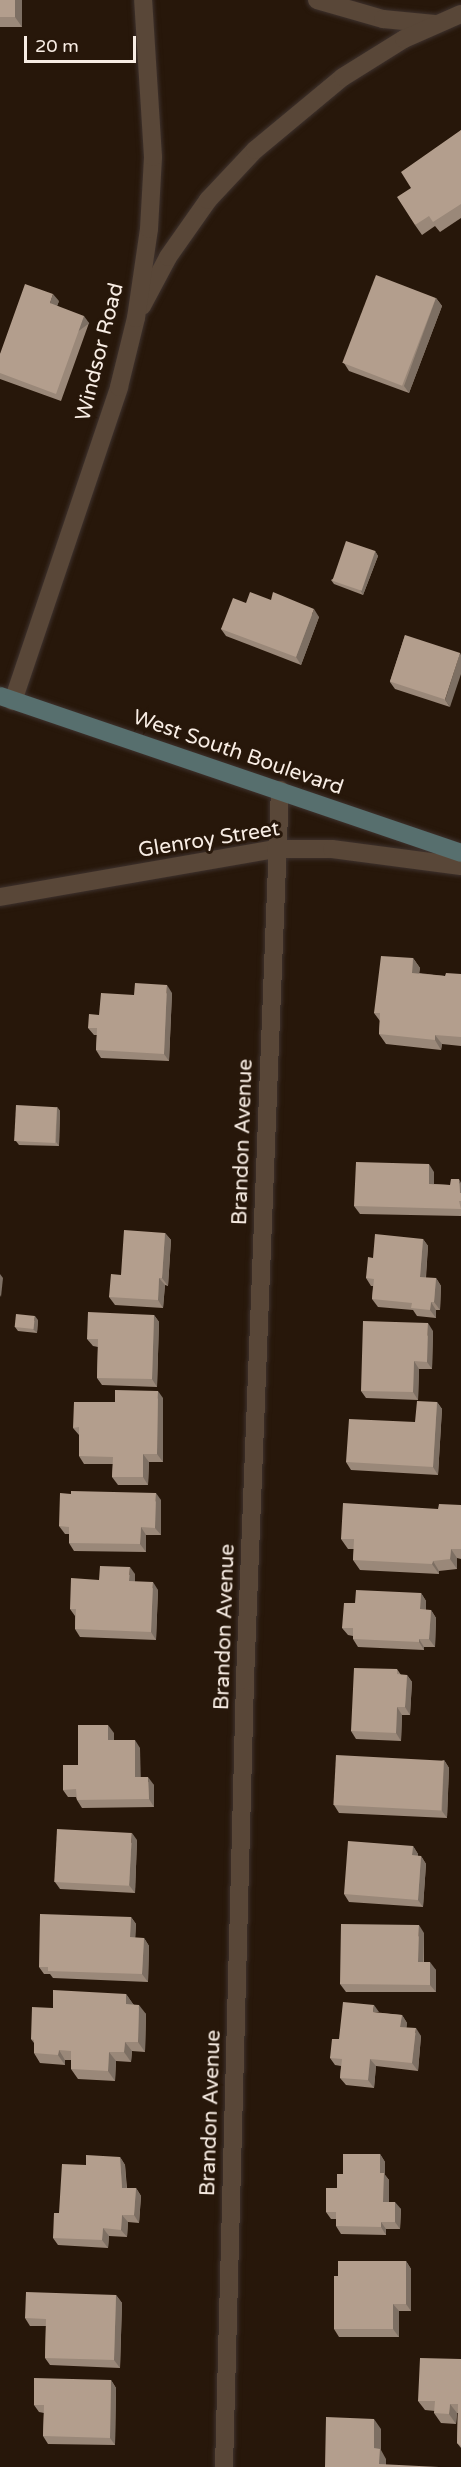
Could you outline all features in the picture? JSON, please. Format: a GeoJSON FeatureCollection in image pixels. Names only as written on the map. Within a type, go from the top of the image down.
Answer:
{"type":"FeatureCollection","features":[{"type":"Feature","properties":{"kind":"street","name":"Windsor Road"},"geometry":{"type":"LineString","coordinates":[[6,698],[119,387],[136,318],[148,229],[153,157],[143,0]]}},
{"type":"Feature","properties":{"kind":"street"},"geometry":{"type":"LineString","coordinates":[[317,0],[383,20],[437,24]]}},
{"type":"Feature","properties":{"kind":"street"},"geometry":{"type":"LineString","coordinates":[[136,318],[168,257],[208,200],[255,150],[343,77],[404,39],[461,14]]}},
{"type":"Feature","properties":{"kind":"street","name":"West South Boulevard"},"geometry":{"type":"LineString","coordinates":[[6,698],[461,853]]}},
{"type":"Feature","properties":{"kind":"street","name":"Brandon Avenue"},"geometry":{"type":"LineString","coordinates":[[224,2467],[245,1680],[280,790]]}},
{"type":"Feature","properties":{"kind":"street","name":"Glenroy Street"},"geometry":{"type":"LineString","coordinates":[[0,897],[276,849],[332,849],[461,866]]}},
{"type":"Feature","properties":{"kind":"building"},"geometry":{"type":"Polygon","coordinates":[[[0,0],[15,0],[15,17],[0,17],[0,0]]]}},
{"type":"Feature","properties":{"kind":"building"},"geometry":{"type":"Polygon","coordinates":[[[461,130],[461,204],[433,222],[429,216],[415,225],[397,197],[411,188],[401,172],[461,130]]]}},
{"type":"Feature","properties":{"kind":"building"},"geometry":{"type":"Polygon","coordinates":[[[376,275],[436,298],[402,386],[342,363],[376,275]]]}},
{"type":"Feature","properties":{"kind":"building"},"geometry":{"type":"Polygon","coordinates":[[[25,284],[53,294],[50,303],[84,316],[56,394],[0,373],[0,354],[25,284]]]}},
{"type":"Feature","properties":{"kind":"building"},"geometry":{"type":"Polygon","coordinates":[[[346,541],[375,551],[362,591],[332,581],[346,541]]]}},
{"type":"Feature","properties":{"kind":"building"},"geometry":{"type":"Polygon","coordinates":[[[250,592],[271,600],[273,592],[314,609],[296,657],[221,629],[233,598],[246,603],[250,592]]]}},
{"type":"Feature","properties":{"kind":"building"},"geometry":{"type":"Polygon","coordinates":[[[405,635],[460,653],[445,700],[390,682],[405,635]]]}},
{"type":"Feature","properties":{"kind":"building"},"geometry":{"type":"Polygon","coordinates":[[[381,956],[413,958],[412,973],[445,976],[446,973],[461,974],[461,1037],[435,1035],[435,1040],[379,1034],[380,1013],[374,1013],[381,956]]]}},
{"type":"Feature","properties":{"kind":"building"},"geometry":{"type":"Polygon","coordinates":[[[135,983],[167,985],[164,1054],[96,1050],[97,1028],[88,1028],[89,1014],[99,1015],[101,993],[134,995],[135,983]]]}},
{"type":"Feature","properties":{"kind":"building"},"geometry":{"type":"Polygon","coordinates":[[[16,1105],[57,1107],[55,1143],[14,1141],[16,1105]]]}},
{"type":"Feature","properties":{"kind":"building"},"geometry":{"type":"Polygon","coordinates":[[[356,1162],[429,1164],[429,1184],[450,1185],[451,1179],[459,1179],[461,1209],[354,1206],[356,1162]]]}},
{"type":"Feature","properties":{"kind":"building"},"geometry":{"type":"Polygon","coordinates":[[[124,1230],[165,1233],[158,1300],[109,1297],[111,1274],[121,1275],[124,1230]]]}},
{"type":"Feature","properties":{"kind":"building"},"geometry":{"type":"Polygon","coordinates":[[[375,1234],[423,1239],[420,1277],[436,1278],[434,1302],[431,1302],[430,1310],[411,1308],[412,1303],[372,1299],[374,1279],[366,1278],[368,1257],[373,1258],[375,1234]]]}},
{"type":"Feature","properties":{"kind":"building"},"geometry":{"type":"Polygon","coordinates":[[[88,1312],[154,1315],[152,1379],[97,1378],[98,1339],[87,1339],[88,1312]]]}},
{"type":"Feature","properties":{"kind":"building"},"geometry":{"type":"Polygon","coordinates":[[[16,1314],[35,1316],[34,1329],[15,1327],[16,1314]]]}},
{"type":"Feature","properties":{"kind":"building"},"geometry":{"type":"Polygon","coordinates":[[[363,1321],[428,1323],[427,1362],[414,1361],[413,1392],[361,1391],[363,1321]]]}},
{"type":"Feature","properties":{"kind":"building"},"geometry":{"type":"Polygon","coordinates":[[[115,1390],[158,1391],[157,1454],[143,1454],[143,1477],[112,1477],[113,1457],[79,1456],[79,1427],[73,1428],[74,1402],[115,1402],[115,1390]]]}},
{"type":"Feature","properties":{"kind":"building"},"geometry":{"type":"Polygon","coordinates":[[[417,1401],[437,1402],[433,1467],[346,1462],[349,1419],[415,1422],[417,1401]]]}},
{"type":"Feature","properties":{"kind":"building"},"geometry":{"type":"Polygon","coordinates":[[[71,1491],[156,1493],[155,1528],[141,1527],[140,1544],[69,1543],[69,1527],[59,1526],[60,1493],[71,1494],[71,1491]]]}},
{"type":"Feature","properties":{"kind":"building"},"geometry":{"type":"Polygon","coordinates":[[[343,1503],[438,1509],[439,1504],[461,1505],[461,1549],[451,1549],[450,1559],[433,1561],[432,1564],[353,1560],[354,1539],[341,1539],[343,1503]]]}},
{"type":"Feature","properties":{"kind":"building"},"geometry":{"type":"Polygon","coordinates":[[[100,1566],[130,1567],[129,1581],[153,1582],[151,1632],[75,1629],[76,1609],[70,1609],[71,1578],[99,1580],[100,1566]]]}},
{"type":"Feature","properties":{"kind":"building"},"geometry":{"type":"Polygon","coordinates":[[[356,1590],[421,1593],[420,1609],[431,1610],[429,1639],[419,1639],[419,1642],[353,1639],[353,1628],[342,1628],[344,1603],[355,1603],[356,1590]]]}},
{"type":"Feature","properties":{"kind":"building"},"geometry":{"type":"Polygon","coordinates":[[[354,1668],[397,1669],[397,1674],[407,1675],[405,1707],[397,1707],[396,1733],[351,1731],[354,1668]]]}},
{"type":"Feature","properties":{"kind":"building"},"geometry":{"type":"Polygon","coordinates":[[[78,1725],[108,1725],[108,1740],[135,1740],[135,1777],[148,1777],[149,1799],[77,1800],[76,1789],[63,1790],[63,1765],[78,1765],[78,1725]]]}},
{"type":"Feature","properties":{"kind":"building"},"geometry":{"type":"Polygon","coordinates":[[[336,1755],[444,1761],[441,1811],[333,1805],[336,1755]]]}},
{"type":"Feature","properties":{"kind":"building"},"geometry":{"type":"Polygon","coordinates":[[[57,1829],[132,1833],[129,1886],[54,1882],[57,1829]]]}},
{"type":"Feature","properties":{"kind":"building"},"geometry":{"type":"Polygon","coordinates":[[[348,1841],[413,1846],[412,1855],[421,1856],[418,1900],[344,1894],[348,1841]]]}},
{"type":"Feature","properties":{"kind":"building"},"geometry":{"type":"Polygon","coordinates":[[[40,1914],[131,1917],[130,1937],[144,1938],[142,1974],[48,1971],[48,1967],[39,1967],[40,1914]]]}},
{"type":"Feature","properties":{"kind":"building"},"geometry":{"type":"Polygon","coordinates":[[[341,1924],[419,1925],[418,1962],[430,1962],[430,1985],[340,1984],[341,1924]]]}},
{"type":"Feature","properties":{"kind":"building"},"geometry":{"type":"Polygon","coordinates":[[[53,1990],[126,1994],[126,2004],[139,2005],[138,2042],[125,2042],[124,2052],[109,2052],[108,2071],[71,2069],[71,2051],[59,2050],[58,2055],[34,2053],[34,2040],[31,2039],[32,2007],[53,2008],[53,1990]]]}},
{"type":"Feature","properties":{"kind":"building"},"geometry":{"type":"Polygon","coordinates":[[[343,2002],[374,2005],[373,2012],[402,2015],[400,2027],[416,2028],[412,2063],[370,2059],[368,2080],[340,2078],[342,2059],[330,2058],[332,2039],[339,2039],[343,2002]]]}},
{"type":"Feature","properties":{"kind":"building"},"geometry":{"type":"Polygon","coordinates":[[[343,2154],[380,2154],[380,2173],[384,2173],[383,2202],[395,2202],[395,2222],[381,2222],[381,2227],[336,2226],[336,2212],[326,2212],[326,2188],[337,2188],[337,2174],[343,2174],[343,2154]]]}},
{"type":"Feature","properties":{"kind":"building"},"geometry":{"type":"Polygon","coordinates":[[[86,2155],[120,2157],[122,2188],[136,2188],[134,2215],[122,2215],[121,2230],[103,2228],[102,2240],[53,2238],[54,2213],[59,2213],[62,2164],[86,2165],[86,2155]]]}},
{"type":"Feature","properties":{"kind":"building"},"geometry":{"type":"Polygon","coordinates":[[[338,2261],[406,2261],[406,2304],[393,2304],[393,2329],[334,2329],[334,2276],[338,2276],[338,2261]]]}},
{"type":"Feature","properties":{"kind":"building"},"geometry":{"type":"Polygon","coordinates":[[[26,2292],[116,2295],[114,2360],[45,2358],[46,2319],[25,2318],[26,2292]]]}},
{"type":"Feature","properties":{"kind":"building"},"geometry":{"type":"Polygon","coordinates":[[[420,2358],[461,2359],[461,2446],[457,2443],[458,2404],[450,2404],[449,2414],[434,2413],[435,2401],[418,2401],[420,2358]]]}},
{"type":"Feature","properties":{"kind":"building"},"geometry":{"type":"Polygon","coordinates":[[[34,2378],[111,2380],[110,2438],[43,2436],[44,2405],[34,2405],[34,2378]]]}},
{"type":"Feature","properties":{"kind":"building"},"geometry":{"type":"Polygon","coordinates":[[[326,2417],[374,2419],[374,2448],[380,2449],[379,2464],[439,2467],[325,2467],[326,2417]]]}}]}
